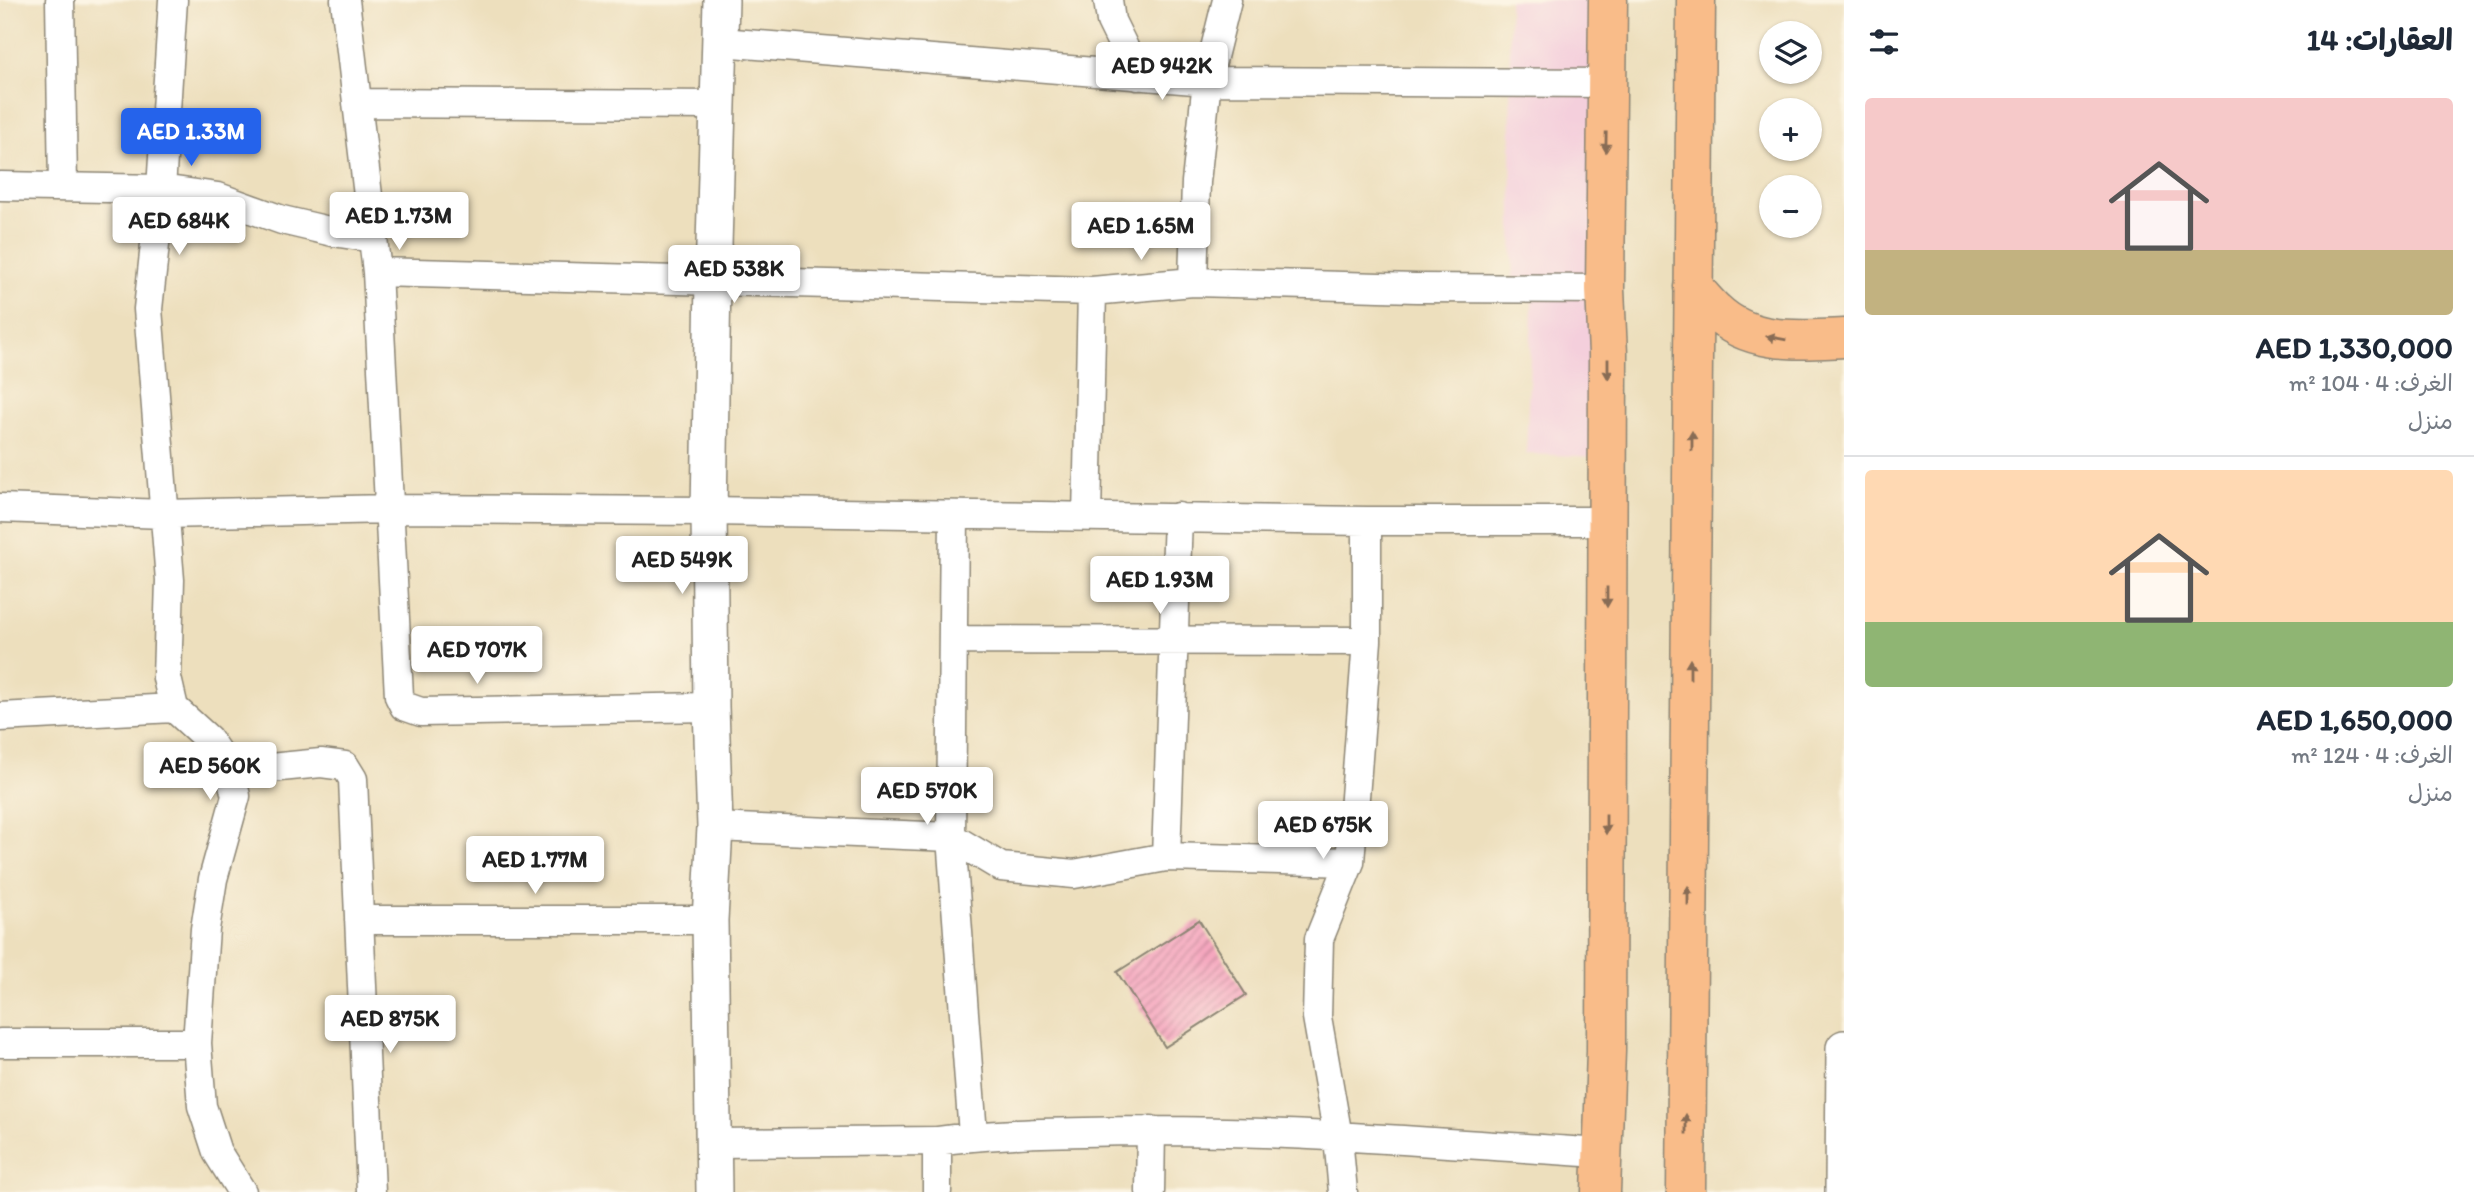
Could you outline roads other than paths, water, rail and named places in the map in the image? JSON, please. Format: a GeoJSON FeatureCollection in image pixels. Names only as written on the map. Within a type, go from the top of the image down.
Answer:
{"type":"FeatureCollection","features":[{"type":"Feature","properties":{"kind":"main road"},"geometry":{"type":"LineString","coordinates":[[1601,1192],[1606,1037],[1608,354],[1605,289],[1608,0]]}},
{"type":"Feature","properties":{"kind":"main road"},"geometry":{"type":"LineString","coordinates":[[1686,1192],[1696,0]]}},
{"type":"Feature","properties":{"kind":"main road"},"geometry":{"type":"LineString","coordinates":[[1693,287],[1717,313],[1747,331],[1781,340],[1844,338]]}},
{"type":"Feature","properties":{"kind":"street"},"geometry":{"type":"LineString","coordinates":[[60,0],[63,187]]}},
{"type":"Feature","properties":{"kind":"street"},"geometry":{"type":"LineString","coordinates":[[173,0],[161,189],[148,309],[170,580],[167,678],[174,708],[208,739],[230,772],[236,796],[213,879],[205,929],[197,1043],[202,1106],[217,1152],[242,1192]]}},
{"type":"Feature","properties":{"kind":"street"},"geometry":{"type":"LineString","coordinates":[[345,0],[377,272],[396,674],[399,696],[404,706],[421,712],[711,707]]}},
{"type":"Feature","properties":{"kind":"street"},"geometry":{"type":"LineString","coordinates":[[714,1192],[710,920],[715,827],[709,511],[721,0]]}},
{"type":"Feature","properties":{"kind":"street"},"geometry":{"type":"LineString","coordinates":[[1108,0],[1111,21],[1138,76]]}},
{"type":"Feature","properties":{"kind":"street"},"geometry":{"type":"LineString","coordinates":[[1193,282],[1196,182],[1207,81],[1227,0]]}},
{"type":"Feature","properties":{"kind":"street"},"geometry":{"type":"LineString","coordinates":[[720,41],[1207,81],[1607,82]]}},
{"type":"Feature","properties":{"kind":"street"},"geometry":{"type":"LineString","coordinates":[[357,103],[718,104]]}},
{"type":"Feature","properties":{"kind":"street"},"geometry":{"type":"LineString","coordinates":[[0,186],[161,189],[218,197],[282,220],[373,238]]}},
{"type":"Feature","properties":{"kind":"street"},"geometry":{"type":"LineString","coordinates":[[377,272],[1093,290],[1193,282],[1416,288],[1605,289]]}},
{"type":"Feature","properties":{"kind":"street"},"geometry":{"type":"LineString","coordinates":[[1087,516],[1093,290]]}},
{"type":"Feature","properties":{"kind":"street"},"geometry":{"type":"LineString","coordinates":[[0,508],[164,514],[390,509],[1178,517],[1367,522],[1607,521]]}},
{"type":"Feature","properties":{"kind":"street"},"geometry":{"type":"LineString","coordinates":[[954,515],[951,837],[973,1135]]}},
{"type":"Feature","properties":{"kind":"street"},"geometry":{"type":"LineString","coordinates":[[1166,857],[1178,517]]}},
{"type":"Feature","properties":{"kind":"street"},"geometry":{"type":"LineString","coordinates":[[1343,1192],[1338,1137],[1317,1017],[1319,939],[1350,862],[1367,640],[1367,522]]}},
{"type":"Feature","properties":{"kind":"street"},"geometry":{"type":"LineString","coordinates":[[953,640],[1367,640]]}},
{"type":"Feature","properties":{"kind":"street"},"geometry":{"type":"LineString","coordinates":[[0,717],[174,708]]}},
{"type":"Feature","properties":{"kind":"street"},"geometry":{"type":"LineString","coordinates":[[230,772],[321,763],[345,766],[353,779],[371,1192]]}},
{"type":"Feature","properties":{"kind":"street"},"geometry":{"type":"LineString","coordinates":[[715,827],[951,837],[1001,867],[1074,874],[1166,857],[1350,862]]}},
{"type":"Feature","properties":{"kind":"street"},"geometry":{"type":"LineString","coordinates":[[359,920],[710,920]]}},
{"type":"Feature","properties":{"kind":"street"},"geometry":{"type":"LineString","coordinates":[[0,1043],[197,1043]]}},
{"type":"Feature","properties":{"kind":"street"},"geometry":{"type":"LineString","coordinates":[[1843,1192],[1844,1048]]}},
{"type":"Feature","properties":{"kind":"street"},"geometry":{"type":"LineString","coordinates":[[713,1143],[937,1140],[973,1135],[1151,1130],[1338,1137],[1601,1153]]}},
{"type":"Feature","properties":{"kind":"street"},"geometry":{"type":"LineString","coordinates":[[1150,1192],[1151,1130]]}},
{"type":"Feature","properties":{"kind":"street"},"geometry":{"type":"LineString","coordinates":[[937,1140],[937,1192]]}}]}
